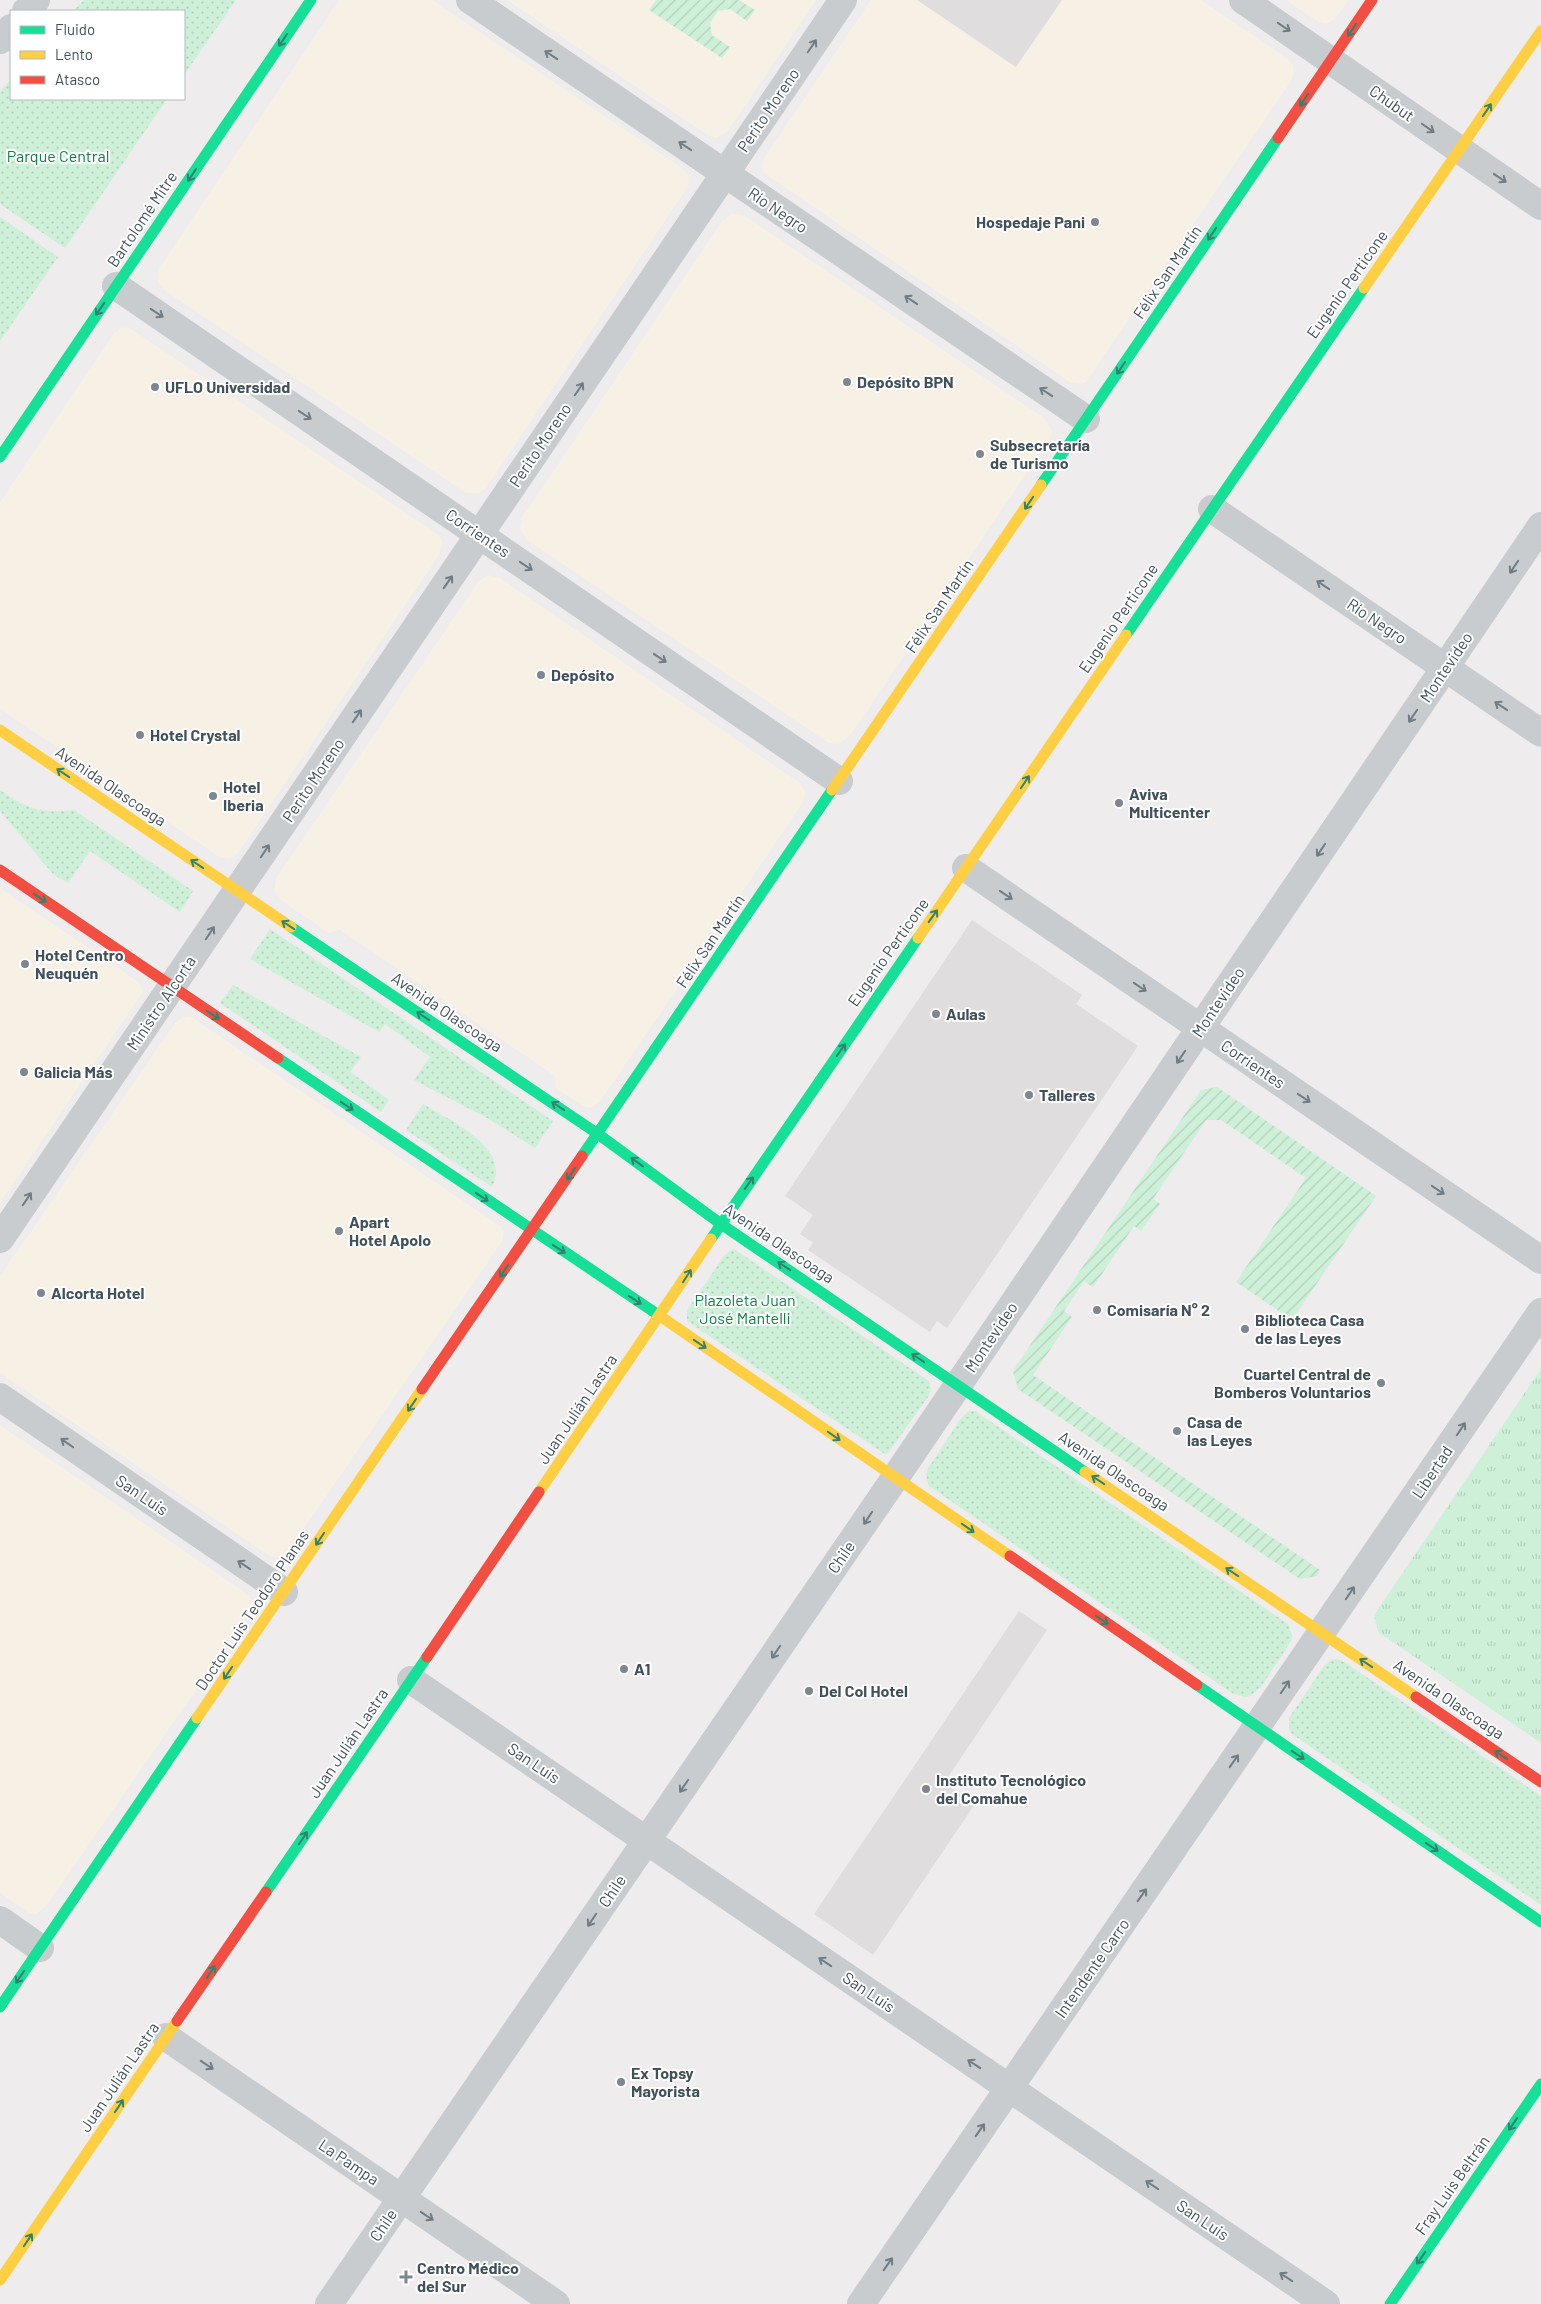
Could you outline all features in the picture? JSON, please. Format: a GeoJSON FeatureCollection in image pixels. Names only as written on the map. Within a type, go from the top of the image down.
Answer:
{"type":"FeatureCollection","features":[{"type":"Feature","properties":{"kind":"main road","name":"Bartolomé Mitre"},"geometry":{"type":"LineString","coordinates":[[0,456],[311,0]]}},
{"type":"Feature","properties":{"kind":"main road","name":"Félix San Martín"},"geometry":{"type":"LineString","coordinates":[[532,1231],[1372,0]]}},
{"type":"Feature","properties":{"kind":"main road","name":"Eugenio Perticone"},"geometry":{"type":"LineString","coordinates":[[721,1224],[1541,31]]}},
{"type":"Feature","properties":{"kind":"main road","name":"Avenida Olascoaga"},"geometry":{"type":"LineString","coordinates":[[0,730],[598,1134],[721,1224],[1541,1782]]}},
{"type":"Feature","properties":{"kind":"main road"},"geometry":{"type":"LineString","coordinates":[[0,870],[660,1316],[1541,1922]]}},
{"type":"Feature","properties":{"kind":"main road","name":"Juan Julián Lastra"},"geometry":{"type":"LineString","coordinates":[[0,2280],[721,1224]]}},
{"type":"Feature","properties":{"kind":"main road","name":"Doctor Luis Teodoro Planas"},"geometry":{"type":"LineString","coordinates":[[0,2007],[532,1231]]}},
{"type":"Feature","properties":{"kind":"main road","name":"Fray Luis Beltrán"},"geometry":{"type":"LineString","coordinates":[[1390,2304],[1541,2084]]}},
{"type":"Feature","properties":{"kind":"street"},"geometry":{"type":"LineString","coordinates":[[27,10],[36,0]]}},
{"type":"Feature","properties":{"kind":"street","name":"Río Negro"},"geometry":{"type":"LineString","coordinates":[[470,0],[1086,419]]}},
{"type":"Feature","properties":{"kind":"street","name":"Perito Moreno"},"geometry":{"type":"LineString","coordinates":[[238,891],[843,0]]}},
{"type":"Feature","properties":{"kind":"street","name":"Chubut"},"geometry":{"type":"LineString","coordinates":[[1243,0],[1541,206]]}},
{"type":"Feature","properties":{"kind":"street"},"geometry":{"type":"LineString","coordinates":[[0,40],[10,29]]}},
{"type":"Feature","properties":{"kind":"street","name":"Corrientes"},"geometry":{"type":"LineString","coordinates":[[116,286],[839,781]]}},
{"type":"Feature","properties":{"kind":"street","name":"Río Negro"},"geometry":{"type":"LineString","coordinates":[[1212,509],[1541,733]]}},
{"type":"Feature","properties":{"kind":"street","name":"Montevideo"},"geometry":{"type":"LineString","coordinates":[[895,1478],[1541,526]]}},
{"type":"Feature","properties":{"kind":"street","name":"Corrientes"},"geometry":{"type":"LineString","coordinates":[[966,868],[1541,1260]]}},
{"type":"Feature","properties":{"kind":"street","name":"Ministro Alcorta"},"geometry":{"type":"LineString","coordinates":[[0,1239],[238,891]]}},
{"type":"Feature","properties":{"kind":"street","name":"Libertad"},"geometry":{"type":"LineString","coordinates":[[1322,1633],[1541,1312]]}},
{"type":"Feature","properties":{"kind":"street","name":"San Luis"},"geometry":{"type":"LineString","coordinates":[[0,1397],[284,1592]]}},
{"type":"Feature","properties":{"kind":"street","name":"Chile"},"geometry":{"type":"LineString","coordinates":[[329,2304],[895,1478]]}},
{"type":"Feature","properties":{"kind":"street","name":"Intendente Carro"},"geometry":{"type":"LineString","coordinates":[[861,2304],[1322,1633]]}},
{"type":"Feature","properties":{"kind":"street","name":"San Luis"},"geometry":{"type":"LineString","coordinates":[[411,1680],[1326,2304]]}},
{"type":"Feature","properties":{"kind":"street"},"geometry":{"type":"LineString","coordinates":[[0,1920],[40,1948]]}},
{"type":"Feature","properties":{"kind":"street","name":"La Pampa"},"geometry":{"type":"LineString","coordinates":[[166,2037],[556,2304]]}},
{"type":"Feature","properties":{"kind":"shaded area"},"geometry":{"type":"Polygon","coordinates":[[[339,0],[432,0],[682,168],[689,177],[687,188],[486,488],[479,493],[466,493],[164,290],[157,279],[160,267],[339,0]]]}},
{"type":"Feature","properties":{"kind":"shaded area"},"geometry":{"type":"Polygon","coordinates":[[[507,0],[816,0],[728,131],[716,138],[709,136],[507,0]]]}},
{"type":"Feature","properties":{"kind":"shaded area"},"geometry":{"type":"Polygon","coordinates":[[[871,0],[1201,0],[1288,59],[1293,65],[1294,73],[1291,81],[1086,382],[1081,384],[1071,383],[764,173],[762,166],[764,158],[871,0]]]}},
{"type":"Feature","properties":{"kind":"shaded area"},"geometry":{"type":"Polygon","coordinates":[[[917,0],[1062,0],[1016,67],[917,0]]]}},
{"type":"Feature","properties":{"kind":"shaded area"},"geometry":{"type":"Polygon","coordinates":[[[1286,0],[1349,0],[1335,19],[1326,24],[1318,22],[1286,0]]]}},
{"type":"Feature","properties":{"kind":"shaded area"},"geometry":{"type":"Polygon","coordinates":[[[732,213],[745,216],[1044,418],[1052,430],[1050,438],[850,736],[839,744],[829,743],[527,540],[520,529],[521,519],[722,221],[732,213]]]}},
{"type":"Feature","properties":{"kind":"shaded area"},"geometry":{"type":"Polygon","coordinates":[[[128,327],[439,535],[443,542],[439,555],[238,853],[228,859],[218,856],[0,709],[0,502],[114,333],[120,328],[128,327]]]}},
{"type":"Feature","properties":{"kind":"shaded area"},"geometry":{"type":"Polygon","coordinates":[[[488,575],[500,578],[800,783],[806,792],[802,804],[600,1102],[590,1108],[583,1106],[556,1088],[555,1076],[340,930],[328,933],[281,900],[274,890],[276,878],[478,582],[488,575]]]}},
{"type":"Feature","properties":{"kind":"shaded area"},"geometry":{"type":"Polygon","coordinates":[[[0,888],[136,980],[141,985],[143,992],[0,1203],[0,888]]]}},
{"type":"Feature","properties":{"kind":"shaded area"},"geometry":{"type":"Polygon","coordinates":[[[972,920],[1082,995],[1076,1004],[1138,1046],[947,1328],[937,1321],[930,1332],[808,1250],[813,1243],[800,1234],[813,1215],[785,1196],[972,920]]]}},
{"type":"Feature","properties":{"kind":"shaded area"},"geometry":{"type":"Polygon","coordinates":[[[190,1016],[500,1226],[504,1233],[502,1242],[289,1550],[279,1558],[271,1557],[0,1373],[0,1276],[175,1023],[183,1017],[190,1016]]]}},
{"type":"Feature","properties":{"kind":"shaded area"},"geometry":{"type":"Polygon","coordinates":[[[0,1425],[249,1595],[253,1602],[249,1614],[47,1905],[37,1914],[29,1913],[0,1893],[0,1425]]]}},
{"type":"Feature","properties":{"kind":"shaded area","name":"Instituto Tecnológico del Comahue"},"geometry":{"type":"Polygon","coordinates":[[[1019,1611],[1047,1630],[944,1783],[975,1804],[873,1955],[814,1914],[1019,1611]]]}},
{"type":"Feature","properties":{"kind":"green space"},"geometry":{"type":"Polygon","coordinates":[[[84,0],[236,0],[185,74],[185,10],[74,10],[84,0]]]}},
{"type":"Feature","properties":{"kind":"green space"},"geometry":{"type":"Polygon","coordinates":[[[656,0],[739,0],[755,10],[747,21],[730,9],[718,11],[710,23],[712,35],[730,47],[722,58],[649,10],[656,0]]]}},
{"type":"Feature","properties":{"kind":"green space","name":"Parque Central"},"geometry":{"type":"Polygon","coordinates":[[[10,80],[10,100],[166,100],[65,248],[0,204],[0,92],[10,80]]]}},
{"type":"Feature","properties":{"kind":"green space"},"geometry":{"type":"Polygon","coordinates":[[[0,217],[58,257],[0,341],[0,217]]]}},
{"type":"Feature","properties":{"kind":"green space"},"geometry":{"type":"Polygon","coordinates":[[[0,790],[18,802],[35,809],[52,811],[74,810],[193,891],[180,912],[90,851],[68,883],[53,874],[0,811],[0,790]]]}},
{"type":"Feature","properties":{"kind":"green space"},"geometry":{"type":"Polygon","coordinates":[[[270,929],[553,1121],[535,1148],[489,1119],[414,1080],[430,1057],[385,1024],[379,1032],[250,959],[270,929]]]}},
{"type":"Feature","properties":{"kind":"green space"},"geometry":{"type":"Polygon","coordinates":[[[233,985],[361,1057],[350,1072],[389,1100],[381,1112],[220,1003],[233,985]]]}},
{"type":"Feature","properties":{"kind":"green space"},"geometry":{"type":"Polygon","coordinates":[[[1217,1087],[1376,1196],[1292,1320],[1236,1282],[1306,1178],[1221,1120],[1206,1120],[1153,1199],[1160,1204],[1141,1231],[1134,1226],[1093,1287],[1084,1281],[1064,1311],[1072,1317],[1033,1375],[1320,1570],[1317,1576],[1300,1579],[1018,1389],[1013,1371],[1201,1090],[1217,1087]]]}},
{"type":"Feature","properties":{"kind":"green space"},"geometry":{"type":"Polygon","coordinates":[[[423,1104],[462,1127],[486,1148],[493,1160],[496,1173],[492,1187],[406,1130],[423,1104]]]}},
{"type":"Feature","properties":{"kind":"green space","name":"Plazoleta Juan José Mantelli"},"geometry":{"type":"Polygon","coordinates":[[[734,1249],[929,1381],[931,1389],[928,1397],[888,1453],[885,1454],[687,1321],[687,1311],[690,1306],[724,1256],[734,1249]]]}},
{"type":"Feature","properties":{"kind":"green space"},"geometry":{"type":"Polygon","coordinates":[[[1541,1369],[1541,1743],[1378,1632],[1374,1615],[1541,1369]]]}},
{"type":"Feature","properties":{"kind":"green space"},"geometry":{"type":"Polygon","coordinates":[[[969,1411],[975,1411],[1288,1624],[1292,1636],[1291,1641],[1261,1687],[1250,1696],[1244,1697],[1232,1693],[929,1486],[926,1476],[927,1470],[962,1417],[969,1411]]]}},
{"type":"Feature","properties":{"kind":"green space"},"geometry":{"type":"Polygon","coordinates":[[[1332,1659],[1346,1663],[1541,1796],[1541,1905],[1292,1734],[1289,1729],[1289,1718],[1324,1666],[1332,1659]]]}},
{"type":"Feature","properties":{"kind":"traffic: fast"},"geometry":{"type":"LineString","coordinates":[[0,457],[311,0]]}},
{"type":"Feature","properties":{"kind":"traffic: fast"},"geometry":{"type":"LineString","coordinates":[[1041,485],[1278,138]]}},
{"type":"Feature","properties":{"kind":"traffic: fast"},"geometry":{"type":"LineString","coordinates":[[1126,635],[1364,288]]}},
{"type":"Feature","properties":{"kind":"traffic: fast"},"geometry":{"type":"LineString","coordinates":[[582,1156],[832,790]]}},
{"type":"Feature","properties":{"kind":"traffic: fast"},"geometry":{"type":"LineString","coordinates":[[291,927],[598,1134],[721,1224]]}},
{"type":"Feature","properties":{"kind":"traffic: fast"},"geometry":{"type":"LineString","coordinates":[[711,1239],[918,938]]}},
{"type":"Feature","properties":{"kind":"traffic: fast"},"geometry":{"type":"LineString","coordinates":[[278,1058],[660,1316]]}},
{"type":"Feature","properties":{"kind":"traffic: fast"},"geometry":{"type":"LineString","coordinates":[[721,1224],[1085,1472]]}},
{"type":"Feature","properties":{"kind":"traffic: fast"},"geometry":{"type":"LineString","coordinates":[[266,1892],[427,1657]]}},
{"type":"Feature","properties":{"kind":"traffic: fast"},"geometry":{"type":"LineString","coordinates":[[1197,1685],[1541,1922]]}},
{"type":"Feature","properties":{"kind":"traffic: fast"},"geometry":{"type":"LineString","coordinates":[[0,2007],[197,1718]]}},
{"type":"Feature","properties":{"kind":"traffic: fast"},"geometry":{"type":"LineString","coordinates":[[1390,2304],[1541,2084]]}},
{"type":"Feature","properties":{"kind":"traffic: slow"},"geometry":{"type":"LineString","coordinates":[[1364,288],[1541,31]]}},
{"type":"Feature","properties":{"kind":"traffic: slow"},"geometry":{"type":"LineString","coordinates":[[832,790],[1041,485]]}},
{"type":"Feature","properties":{"kind":"traffic: slow"},"geometry":{"type":"LineString","coordinates":[[918,938],[1126,635]]}},
{"type":"Feature","properties":{"kind":"traffic: slow"},"geometry":{"type":"LineString","coordinates":[[0,730],[291,927]]}},
{"type":"Feature","properties":{"kind":"traffic: slow"},"geometry":{"type":"LineString","coordinates":[[539,1492],[711,1239]]}},
{"type":"Feature","properties":{"kind":"traffic: slow"},"geometry":{"type":"LineString","coordinates":[[660,1316],[1010,1556]]}},
{"type":"Feature","properties":{"kind":"traffic: slow"},"geometry":{"type":"LineString","coordinates":[[197,1718],[422,1389]]}},
{"type":"Feature","properties":{"kind":"traffic: slow"},"geometry":{"type":"LineString","coordinates":[[1085,1472],[1416,1697]]}},
{"type":"Feature","properties":{"kind":"traffic: slow"},"geometry":{"type":"LineString","coordinates":[[0,2280],[177,2021]]}},
{"type":"Feature","properties":{"kind":"traffic: jam"},"geometry":{"type":"LineString","coordinates":[[1278,138],[1372,0]]}},
{"type":"Feature","properties":{"kind":"traffic: jam"},"geometry":{"type":"LineString","coordinates":[[0,870],[278,1058]]}},
{"type":"Feature","properties":{"kind":"traffic: jam"},"geometry":{"type":"LineString","coordinates":[[422,1389],[582,1156]]}},
{"type":"Feature","properties":{"kind":"traffic: jam"},"geometry":{"type":"LineString","coordinates":[[427,1657],[539,1492]]}},
{"type":"Feature","properties":{"kind":"traffic: jam"},"geometry":{"type":"LineString","coordinates":[[1010,1556],[1197,1685]]}},
{"type":"Feature","properties":{"kind":"traffic: jam"},"geometry":{"type":"LineString","coordinates":[[1416,1697],[1541,1782]]}},
{"type":"Feature","properties":{"kind":"traffic: jam"},"geometry":{"type":"LineString","coordinates":[[177,2021],[266,1892]]}},
{"type":"Feature","properties":{"kind":"place","name":"Hospedaje Pani"},"geometry":{"type":"Point","coordinates":[1095,222]}},
{"type":"Feature","properties":{"kind":"place","name":"Depósito BPN"},"geometry":{"type":"Point","coordinates":[847,382]}},
{"type":"Feature","properties":{"kind":"place","name":"UFLO Universidad"},"geometry":{"type":"Point","coordinates":[155,387]}},
{"type":"Feature","properties":{"kind":"place","name":"Subsecretaría de Turismo"},"geometry":{"type":"Point","coordinates":[980,454]}},
{"type":"Feature","properties":{"kind":"place","name":"Depósito"},"geometry":{"type":"Point","coordinates":[541,675]}},
{"type":"Feature","properties":{"kind":"place","name":"Hotel Crystal"},"geometry":{"type":"Point","coordinates":[140,735]}},
{"type":"Feature","properties":{"kind":"place","name":"Hotel Iberia"},"geometry":{"type":"Point","coordinates":[213,796]}},
{"type":"Feature","properties":{"kind":"place","name":"Aviva Multicenter"},"geometry":{"type":"Point","coordinates":[1119,803]}},
{"type":"Feature","properties":{"kind":"place","name":"Hotel Centro Neuquén"},"geometry":{"type":"Point","coordinates":[25,964]}},
{"type":"Feature","properties":{"kind":"place","name":"Aulas"},"geometry":{"type":"Point","coordinates":[936,1014]}},
{"type":"Feature","properties":{"kind":"place","name":"Galicia Más"},"geometry":{"type":"Point","coordinates":[24,1072]}},
{"type":"Feature","properties":{"kind":"place","name":"Talleres"},"geometry":{"type":"Point","coordinates":[1029,1095]}},
{"type":"Feature","properties":{"kind":"place","name":"Apart Hotel Apolo"},"geometry":{"type":"Point","coordinates":[339,1231]}},
{"type":"Feature","properties":{"kind":"place","name":"Alcorta Hotel"},"geometry":{"type":"Point","coordinates":[41,1293]}},
{"type":"Feature","properties":{"kind":"place","name":"Comisaría N° 2"},"geometry":{"type":"Point","coordinates":[1097,1310]}},
{"type":"Feature","properties":{"kind":"place","name":"Biblioteca Casa de las Leyes"},"geometry":{"type":"Point","coordinates":[1245,1329]}},
{"type":"Feature","properties":{"kind":"place","name":"Cuartel Central de Bomberos Voluntarios"},"geometry":{"type":"Point","coordinates":[1381,1383]}},
{"type":"Feature","properties":{"kind":"place","name":"Casa de las Leyes"},"geometry":{"type":"Point","coordinates":[1177,1431]}},
{"type":"Feature","properties":{"kind":"place","name":"A1"},"geometry":{"type":"Point","coordinates":[624,1669]}},
{"type":"Feature","properties":{"kind":"place","name":"Del Col Hotel"},"geometry":{"type":"Point","coordinates":[809,1691]}},
{"type":"Feature","properties":{"kind":"place","name":"Instituto Tecnológico del Comahue"},"geometry":{"type":"Point","coordinates":[926,1789]}},
{"type":"Feature","properties":{"kind":"place","name":"Ex Topsy Mayorista"},"geometry":{"type":"Point","coordinates":[621,2082]}},
{"type":"Feature","properties":{"kind":"place","name":"Centro Médico del Sur"},"geometry":{"type":"Point","coordinates":[406,2277]}}]}
